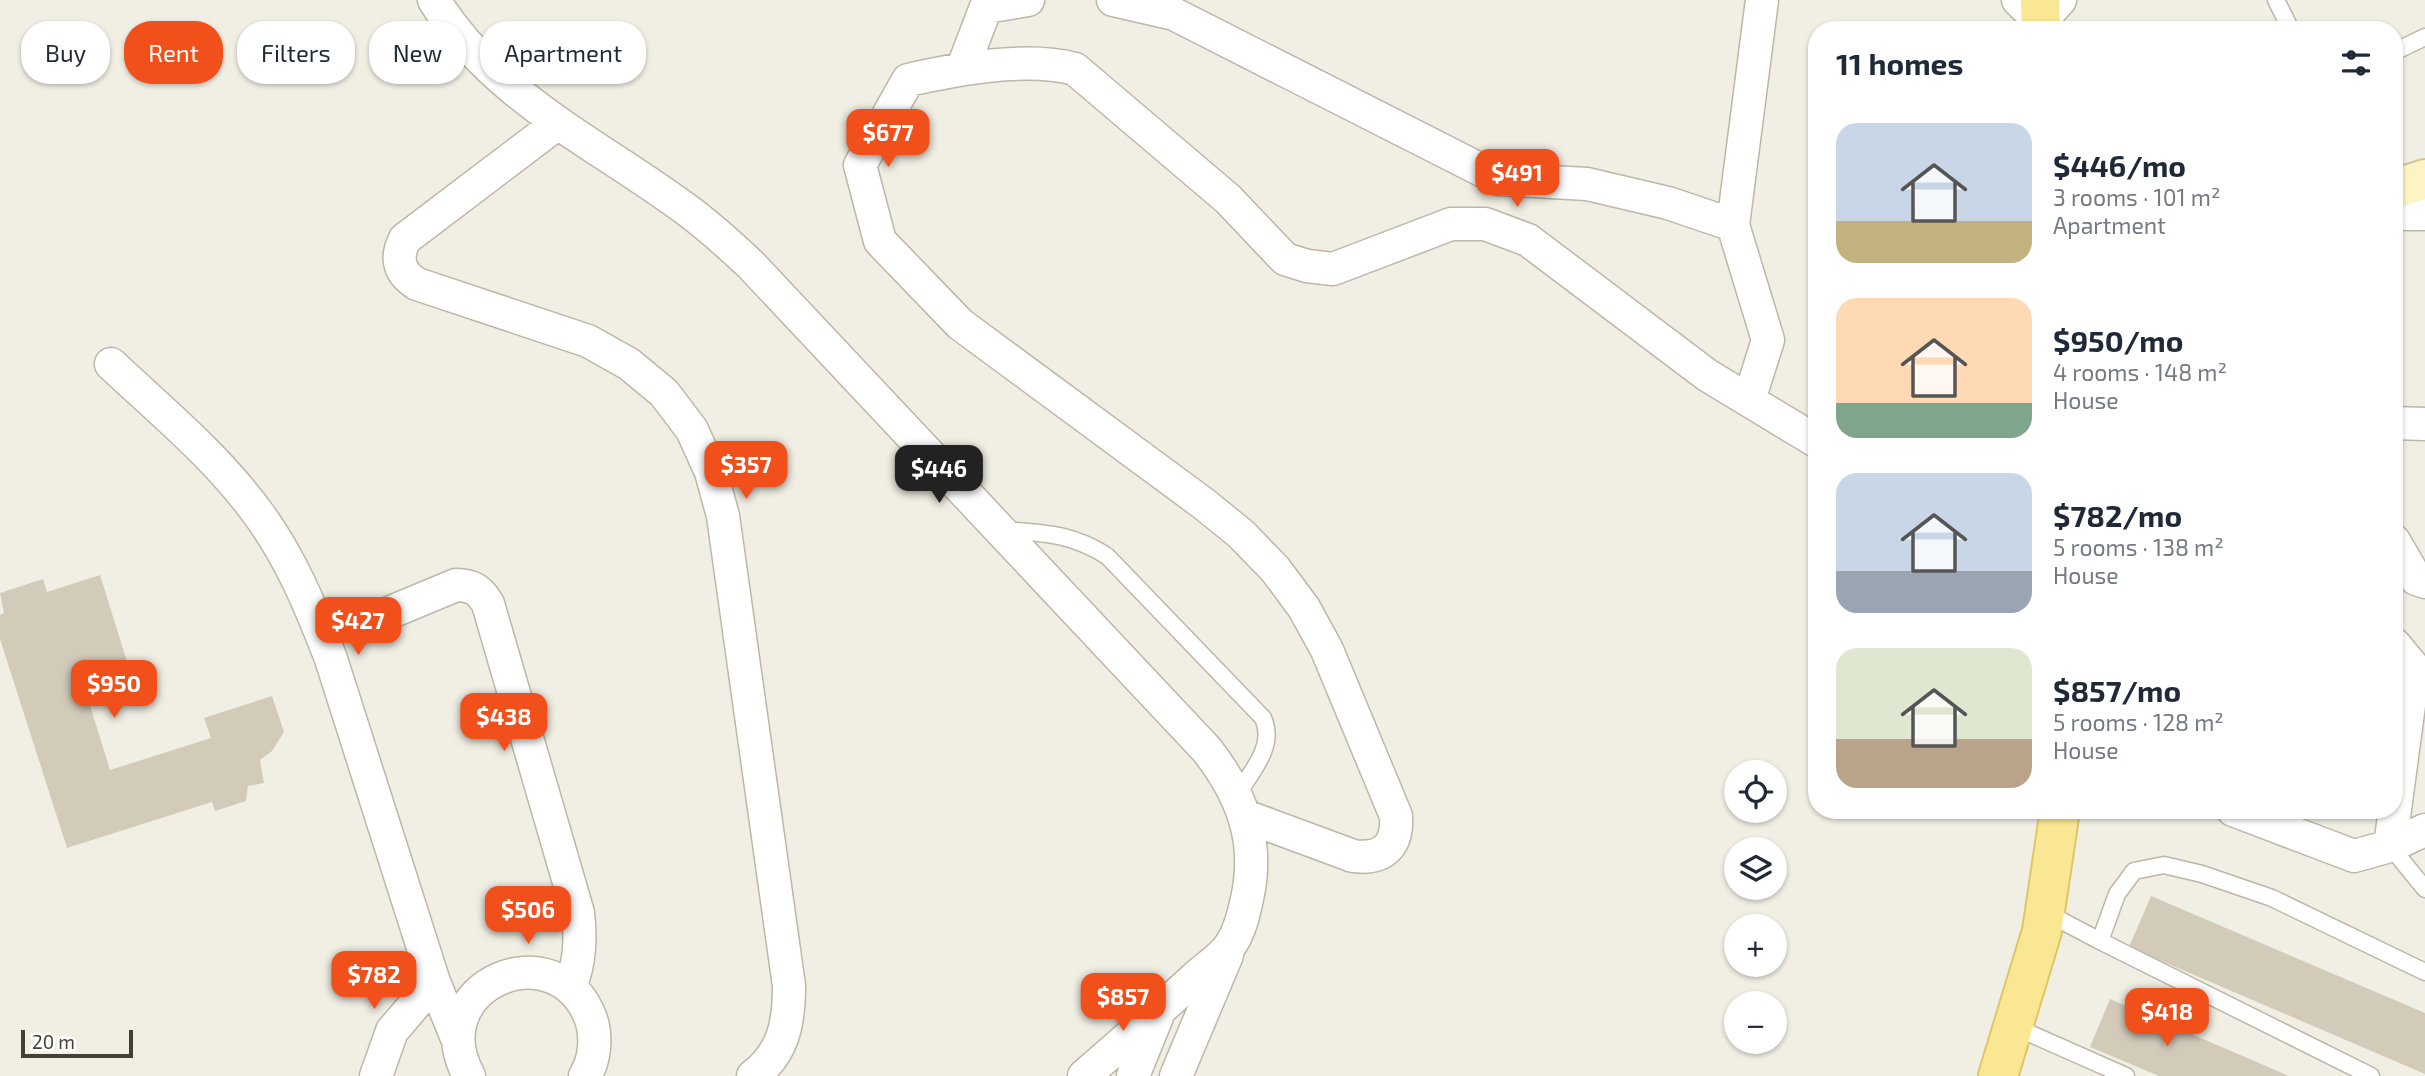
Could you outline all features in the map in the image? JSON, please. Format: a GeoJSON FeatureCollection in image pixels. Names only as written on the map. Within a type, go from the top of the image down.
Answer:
{"type":"FeatureCollection","features":[{"type":"Feature","properties":{"kind":"main road"},"geometry":{"type":"LineString","coordinates":[[2403,186],[2425,179]]}},
{"type":"Feature","properties":{"kind":"main road"},"geometry":{"type":"LineString","coordinates":[[1998,1076],[2042,931],[2059,819]]}},
{"type":"Feature","properties":{"kind":"street"},"geometry":{"type":"LineString","coordinates":[[434,0],[475,53],[514,91],[689,212],[721,236],[751,265],[1224,771],[1241,806],[1251,849],[1251,882],[1244,914],[1176,1076]]}},
{"type":"Feature","properties":{"kind":"street"},"geometry":{"type":"LineString","coordinates":[[963,67],[986,7],[1028,0]]}},
{"type":"Feature","properties":{"kind":"street"},"geometry":{"type":"LineString","coordinates":[[1113,0],[1174,14],[1499,179],[1587,184],[1668,203],[1733,225]]}},
{"type":"Feature","properties":{"kind":"street"},"geometry":{"type":"LineString","coordinates":[[1749,400],[1768,340],[1733,225],[1762,0]]}},
{"type":"Feature","properties":{"kind":"street"},"geometry":{"type":"LineString","coordinates":[[1241,806],[1353,856],[1367,858],[1381,854],[1391,844],[1397,830],[1396,816],[1327,650],[1304,608],[1275,569],[1241,534],[1204,503],[961,324],[880,241],[860,165],[908,79],[963,67],[1055,64],[1075,69],[1227,199],[1285,259],[1307,266],[1333,269],[1451,224],[1485,225],[1528,240],[1707,375],[1808,435]]}},
{"type":"Feature","properties":{"kind":"street"},"geometry":{"type":"LineString","coordinates":[[558,123],[405,239],[399,249],[398,259],[401,270],[417,284],[588,341],[629,363],[664,393],[692,430],[711,472],[723,516],[789,986],[789,1015],[781,1044],[764,1068],[753,1076]]}},
{"type":"Feature","properties":{"kind":"street"},"geometry":{"type":"LineString","coordinates":[[1485,225],[1499,179]]}},
{"type":"Feature","properties":{"kind":"street"},"geometry":{"type":"LineString","coordinates":[[2403,215],[2425,214]]}},
{"type":"Feature","properties":{"kind":"street"},"geometry":{"type":"LineString","coordinates":[[111,364],[223,470],[257,512],[287,559],[312,608],[331,659],[434,982],[457,1038],[461,1061],[469,1076]]}},
{"type":"Feature","properties":{"kind":"street"},"geometry":{"type":"LineString","coordinates":[[2403,423],[2425,424]]}},
{"type":"Feature","properties":{"kind":"street"},"geometry":{"type":"LineString","coordinates":[[2403,557],[2416,579],[2425,582]]}},
{"type":"Feature","properties":{"kind":"street"},"geometry":{"type":"LineString","coordinates":[[372,620],[456,585],[475,588],[488,604],[578,913],[581,936],[579,959],[570,988]]}},
{"type":"Feature","properties":{"kind":"street"},"geometry":{"type":"LineString","coordinates":[[2403,655],[2414,668],[2403,750]]}},
{"type":"Feature","properties":{"kind":"street"},"geometry":{"type":"LineString","coordinates":[[2257,819],[2354,856],[2390,846],[2425,830]]}},
{"type":"Feature","properties":{"kind":"street"},"geometry":{"type":"LineString","coordinates":[[2390,846],[2394,819]]}},
{"type":"Feature","properties":{"kind":"street"},"geometry":{"type":"LineString","coordinates":[[1084,1076],[1231,945]]}},
{"type":"Feature","properties":{"kind":"street"},"geometry":{"type":"LineString","coordinates":[[457,1038],[461,1017],[472,998],[488,983],[508,974],[530,972],[551,976],[570,988],[585,1005],[594,1027],[590,1075]]}},
{"type":"Feature","properties":{"kind":"street"},"geometry":{"type":"LineString","coordinates":[[376,1076],[392,1031],[434,982]]}},
{"type":"Feature","properties":{"kind":"street"},"geometry":{"type":"LineString","coordinates":[[1133,1076],[1161,1009]]}},
{"type":"Feature","properties":{"kind":"lane"},"geometry":{"type":"LineString","coordinates":[[2276,0],[2286,21]]}},
{"type":"Feature","properties":{"kind":"lane"},"geometry":{"type":"LineString","coordinates":[[2403,48],[2425,37]]}},
{"type":"Feature","properties":{"kind":"lane"},"geometry":{"type":"LineString","coordinates":[[998,530],[1059,534],[1090,545],[1107,556],[1263,718],[1267,733],[1265,750],[1241,806]]}},
{"type":"Feature","properties":{"kind":"lane"},"geometry":{"type":"LineString","coordinates":[[2390,846],[2425,889]]}},
{"type":"Feature","properties":{"kind":"lane"},"geometry":{"type":"LineString","coordinates":[[2100,941],[2117,894],[2134,871],[2164,865],[2202,874],[2272,898],[2425,972]]}},
{"type":"Feature","properties":{"kind":"lane"},"geometry":{"type":"LineString","coordinates":[[2045,912],[2371,1076]]}},
{"type":"Feature","properties":{"kind":"lane"},"geometry":{"type":"LineString","coordinates":[[2013,1026],[2126,1076]]}},
{"type":"Feature","properties":{"kind":"building"},"geometry":{"type":"Polygon","coordinates":[[[100,575],[135,687],[89,702],[110,770],[211,738],[204,718],[272,696],[284,732],[272,751],[260,760],[264,783],[248,786],[246,801],[215,811],[212,802],[67,848],[0,639],[0,615],[4,613],[0,593],[43,579],[47,592],[100,575]]]}},
{"type":"Feature","properties":{"kind":"building"},"geometry":{"type":"Polygon","coordinates":[[[2151,896],[2425,1013],[2425,1074],[2129,947],[2151,896]]]}},
{"type":"Feature","properties":{"kind":"building"},"geometry":{"type":"Polygon","coordinates":[[[2110,999],[2289,1076],[2159,1076],[2090,1047],[2110,999]]]}}]}
